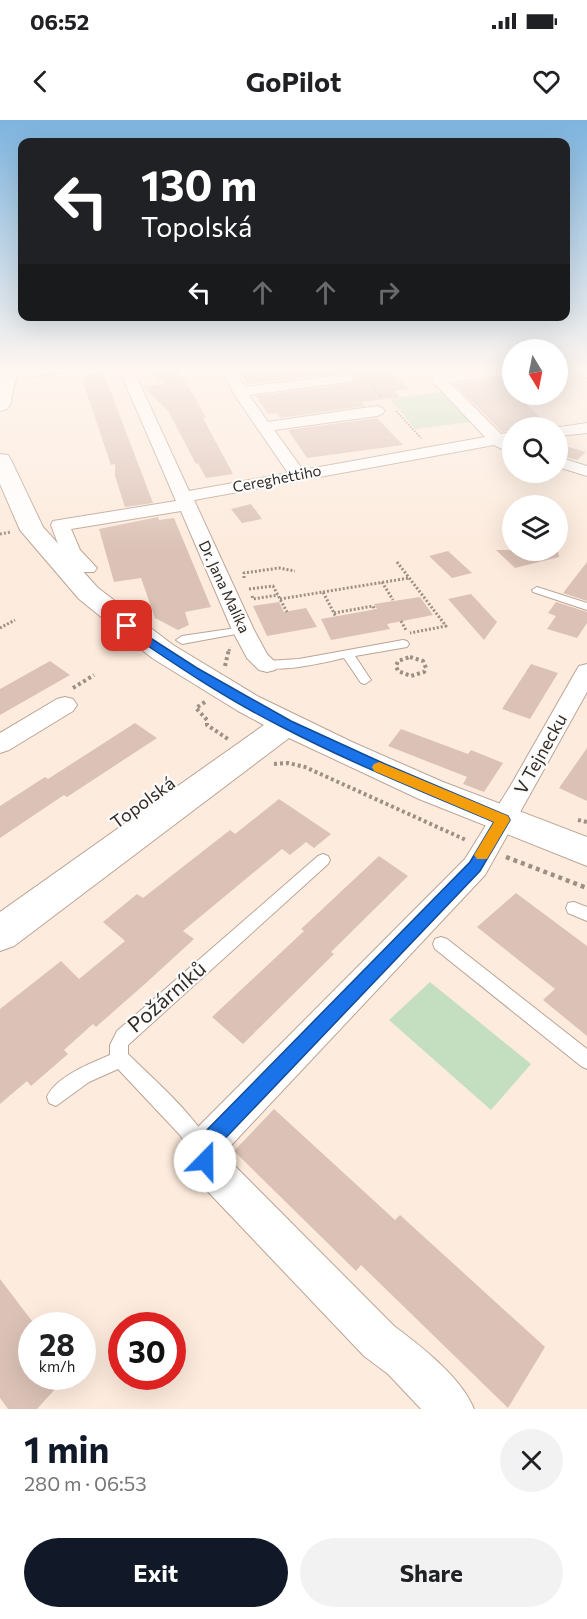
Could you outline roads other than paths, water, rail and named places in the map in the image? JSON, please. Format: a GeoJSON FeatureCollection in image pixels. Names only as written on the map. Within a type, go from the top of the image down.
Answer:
{"type":"FeatureCollection","features":[{"type":"Feature","properties":{"kind":"main road"},"geometry":{"type":"LineString","coordinates":[[0,460],[10,491],[29,527],[57,563],[127,626],[268,733]]}},
{"type":"Feature","properties":{"kind":"main road"},"geometry":{"type":"LineString","coordinates":[[0,504],[14,531],[48,574],[82,608],[176,683],[356,778],[587,874]]}},
{"type":"Feature","properties":{"kind":"main road","name":"Topolská"},"geometry":{"type":"LineString","coordinates":[[0,905],[268,733]]}},
{"type":"Feature","properties":{"kind":"main road","name":"Topolská"},"geometry":{"type":"LineString","coordinates":[[0,934],[268,733]]}},
{"type":"Feature","properties":{"kind":"main road"},"geometry":{"type":"LineString","coordinates":[[494,835],[582,836]]}},
{"type":"Feature","properties":{"kind":"street","name":"Dr. Jana Malíka"},"geometry":{"type":"LineString","coordinates":[[152,429],[239,630],[258,658],[267,665]]}},
{"type":"Feature","properties":{"kind":"street"},"geometry":{"type":"LineString","coordinates":[[266,429],[298,475]]}},
{"type":"Feature","properties":{"kind":"street","name":"Cereghettiho"},"geometry":{"type":"LineString","coordinates":[[184,501],[298,475],[502,439]]}},
{"type":"Feature","properties":{"kind":"street"},"geometry":{"type":"LineString","coordinates":[[568,465],[587,471]]}},
{"type":"Feature","properties":{"kind":"street"},"geometry":{"type":"LineString","coordinates":[[87,568],[71,552],[60,525],[184,501]]}},
{"type":"Feature","properties":{"kind":"street","name":"V Tejnecku"},"geometry":{"type":"LineString","coordinates":[[494,835],[587,671]]}},
{"type":"Feature","properties":{"kind":"street"},"geometry":{"type":"LineString","coordinates":[[0,744],[65,705]]}},
{"type":"Feature","properties":{"kind":"street"},"geometry":{"type":"LineString","coordinates":[[452,1409],[403,1359],[379,1341],[214,1171],[205,1161],[204,1152],[208,1143],[475,867],[494,835]]}},
{"type":"Feature","properties":{"kind":"lane"},"geometry":{"type":"LineString","coordinates":[[537,590],[587,607]]}},
{"type":"Feature","properties":{"kind":"lane"},"geometry":{"type":"LineString","coordinates":[[182,640],[239,630]]}},
{"type":"Feature","properties":{"kind":"lane"},"geometry":{"type":"LineString","coordinates":[[267,665],[281,666],[347,654],[404,637]]}},
{"type":"Feature","properties":{"kind":"lane"},"geometry":{"type":"LineString","coordinates":[[347,654],[365,680]]}},
{"type":"Feature","properties":{"kind":"lane","name":"Požárníků"},"geometry":{"type":"LineString","coordinates":[[121,1059],[118,1051],[123,1036],[323,860]]}},
{"type":"Feature","properties":{"kind":"lane"},"geometry":{"type":"LineString","coordinates":[[441,944],[587,1060]]}},
{"type":"Feature","properties":{"kind":"lane"},"geometry":{"type":"LineString","coordinates":[[56,1097],[83,1076],[121,1059],[186,1128],[204,1152]]}}]}
